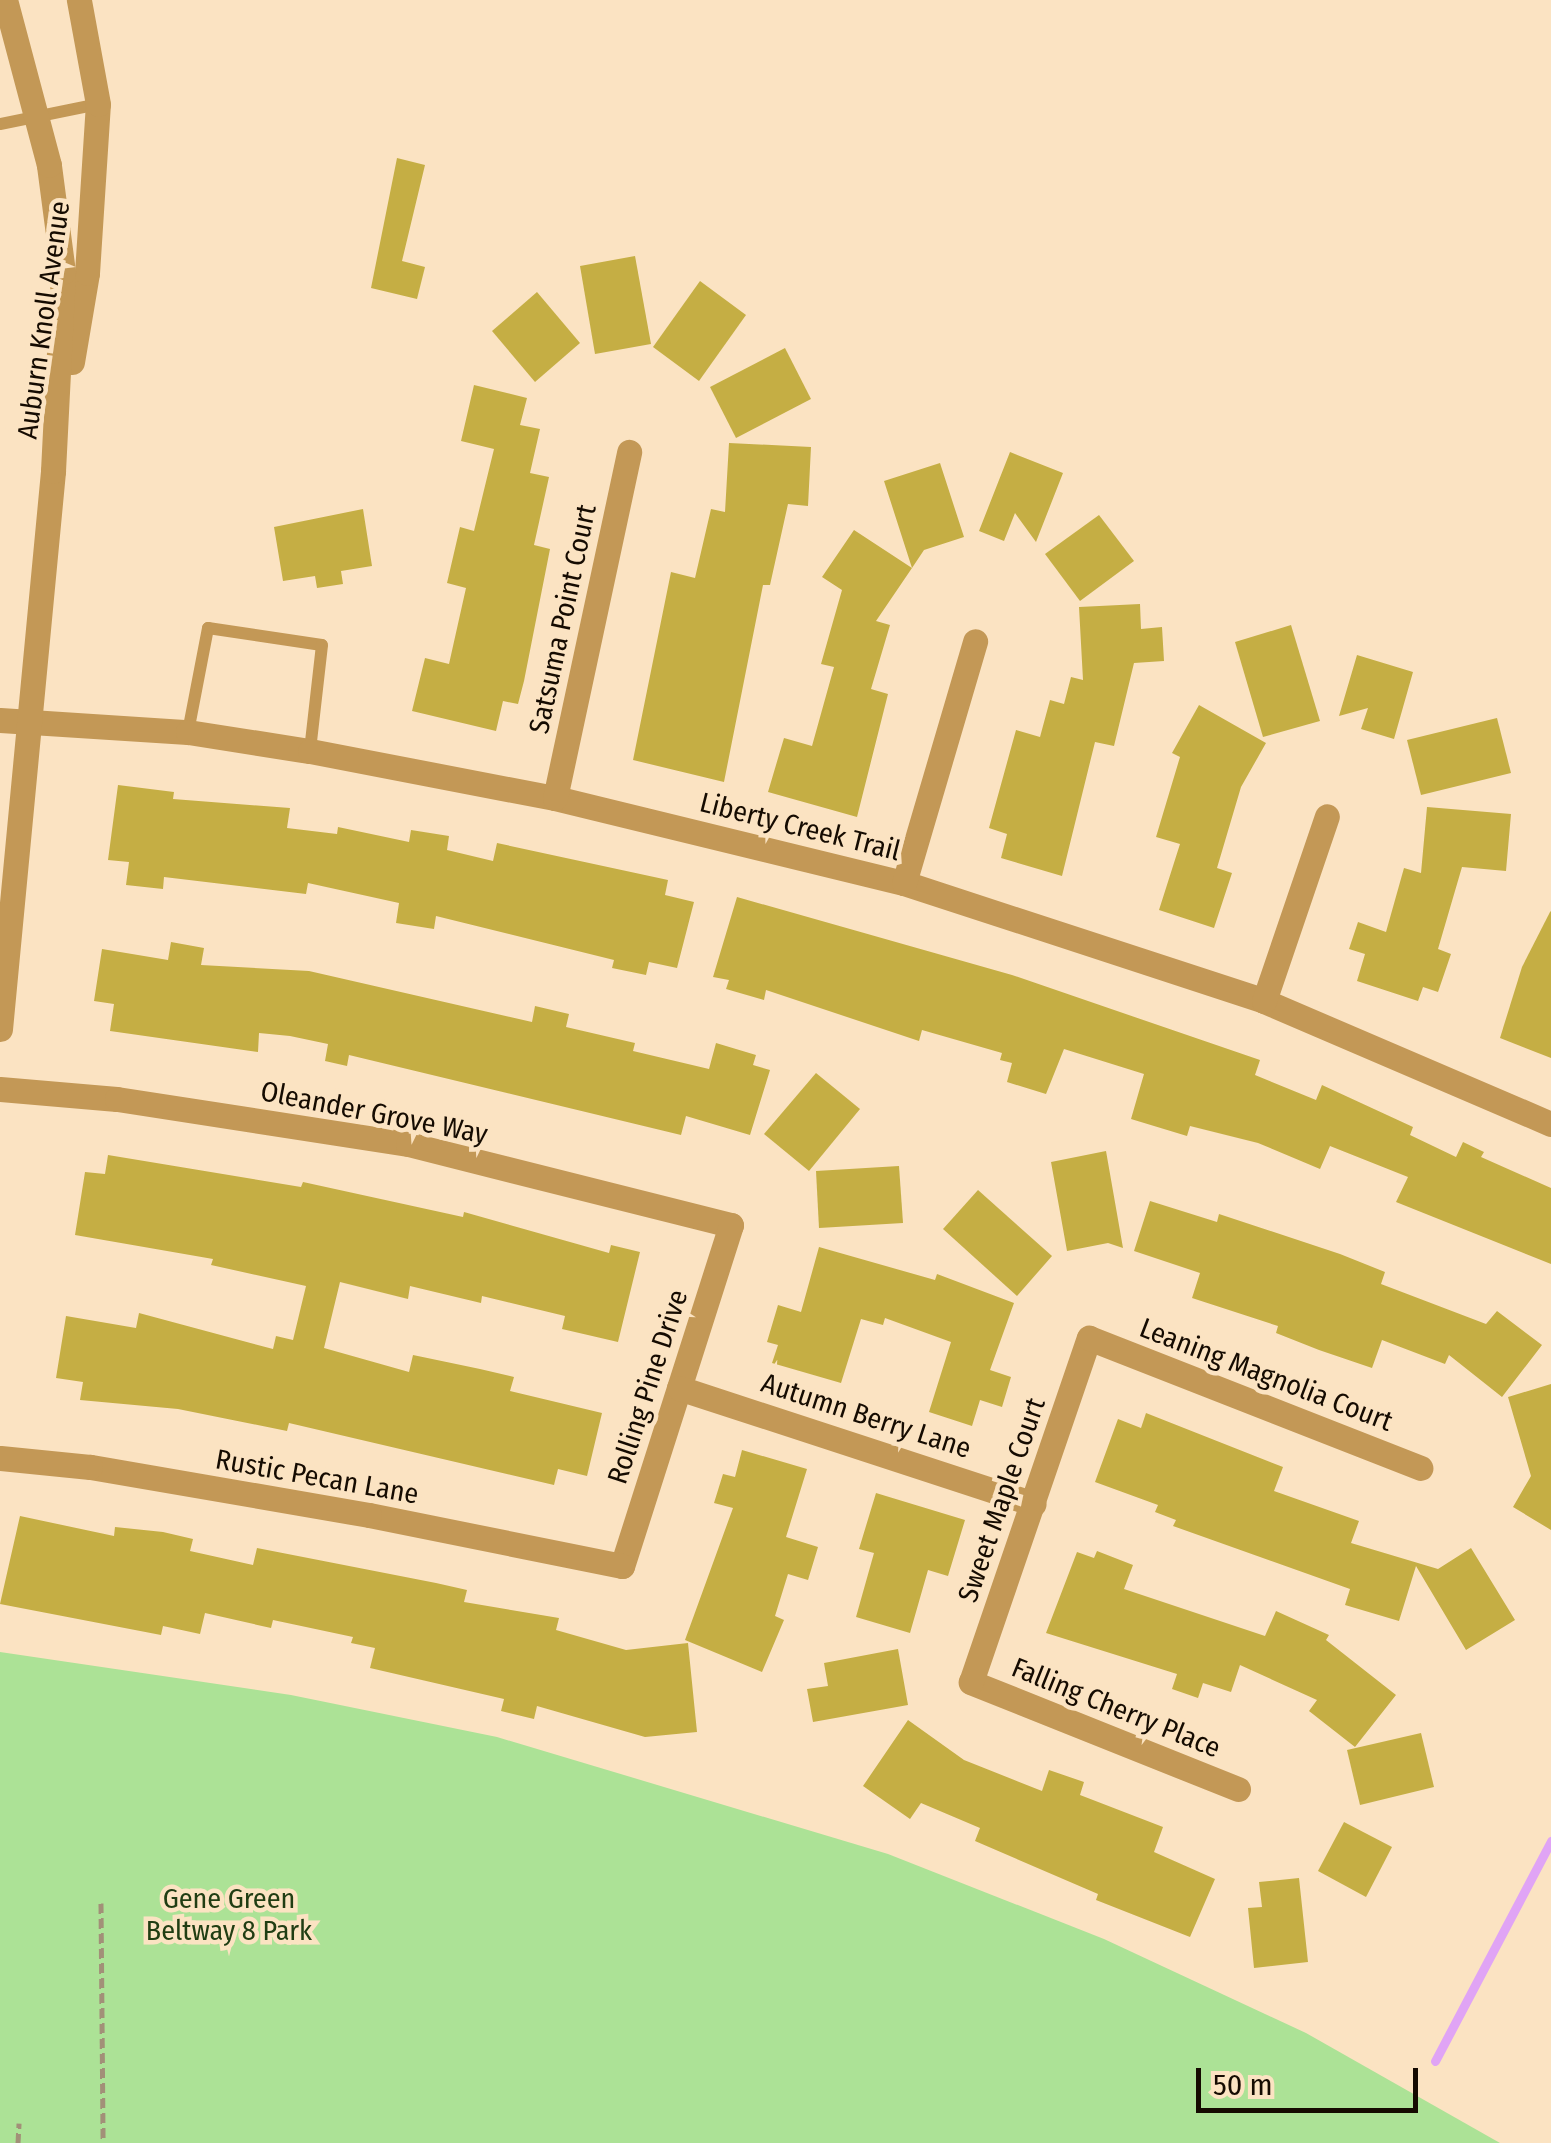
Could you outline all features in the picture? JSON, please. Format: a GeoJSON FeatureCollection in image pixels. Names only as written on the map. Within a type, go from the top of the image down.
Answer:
{"type":"FeatureCollection","features":[{"type":"Feature","properties":{"kind":"street","name":"Auburn Knoll Avenue"},"geometry":{"type":"LineString","coordinates":[[0,1029],[53,471],[63,272],[36,116],[5,0]]}},
{"type":"Feature","properties":{"kind":"street","name":"Auburn Knoll Avenue"},"geometry":{"type":"LineString","coordinates":[[53,471],[88,272],[98,104],[79,0]]}},
{"type":"Feature","properties":{"kind":"street","name":"Satsuma Point Court"},"geometry":{"type":"LineString","coordinates":[[555,798],[629,452]]}},
{"type":"Feature","properties":{"kind":"street"},"geometry":{"type":"LineString","coordinates":[[904,882],[975,641]]}},
{"type":"Feature","properties":{"kind":"street","name":"Liberty Creek Trail"},"geometry":{"type":"LineString","coordinates":[[0,720],[188,732],[310,751],[555,798],[904,882],[1264,1000],[1551,1124]]}},
{"type":"Feature","properties":{"kind":"street"},"geometry":{"type":"LineString","coordinates":[[1264,1000],[1328,816]]}},
{"type":"Feature","properties":{"kind":"street","name":"Oleander Grove Way"},"geometry":{"type":"LineString","coordinates":[[0,1090],[117,1099],[408,1144],[731,1225]]}},
{"type":"Feature","properties":{"kind":"street","name":"Rolling Pine Drive"},"geometry":{"type":"LineString","coordinates":[[622,1566],[731,1225]]}},
{"type":"Feature","properties":{"kind":"street","name":"Leaning Magnolia Court"},"geometry":{"type":"LineString","coordinates":[[1090,1338],[1420,1468]]}},
{"type":"Feature","properties":{"kind":"street","name":"Sweet Maple Court"},"geometry":{"type":"LineString","coordinates":[[972,1682],[1090,1338]]}},
{"type":"Feature","properties":{"kind":"street","name":"Autumn Berry Lane"},"geometry":{"type":"LineString","coordinates":[[679,1388],[1033,1504]]}},
{"type":"Feature","properties":{"kind":"street","name":"Rustic Pecan Lane"},"geometry":{"type":"LineString","coordinates":[[0,1458],[201,1486],[622,1566]]}},
{"type":"Feature","properties":{"kind":"street","name":"Falling Cherry Place"},"geometry":{"type":"LineString","coordinates":[[972,1682],[1238,1789]]}},
{"type":"Feature","properties":{"kind":"lane"},"geometry":{"type":"LineString","coordinates":[[0,124],[98,104]]}},
{"type":"Feature","properties":{"kind":"lane"},"geometry":{"type":"LineString","coordinates":[[188,732],[208,628],[322,645],[310,751]]}},
{"type":"Feature","properties":{"kind":"path"},"geometry":{"type":"LineString","coordinates":[[101,1903],[103,2143]]}},
{"type":"Feature","properties":{"kind":"path"},"geometry":{"type":"LineString","coordinates":[[18,2143],[19,2123]]}},
{"type":"Feature","properties":{"kind":"green space","name":"Gene Green Beltway 8 Park"},"geometry":{"type":"Polygon","coordinates":[[[0,1652],[291,1695],[497,1737],[888,1854],[1104,1939],[1306,2033],[1500,2143],[0,2143],[0,1652]]]}},
{"type":"Feature","properties":{"kind":"building"},"geometry":{"type":"Polygon","coordinates":[[[397,158],[425,165],[402,261],[425,267],[417,299],[371,288],[397,158]]]}},
{"type":"Feature","properties":{"kind":"building"},"geometry":{"type":"Polygon","coordinates":[[[635,256],[651,344],[595,354],[580,266],[635,256]]]}},
{"type":"Feature","properties":{"kind":"building"},"geometry":{"type":"Polygon","coordinates":[[[700,281],[746,315],[699,381],[653,347],[700,281]]]}},
{"type":"Feature","properties":{"kind":"building"},"geometry":{"type":"Polygon","coordinates":[[[537,292],[580,343],[535,382],[492,331],[537,292]]]}},
{"type":"Feature","properties":{"kind":"building"},"geometry":{"type":"Polygon","coordinates":[[[785,348],[811,399],[736,438],[710,387],[785,348]]]}},
{"type":"Feature","properties":{"kind":"building"},"geometry":{"type":"Polygon","coordinates":[[[474,385],[527,398],[520,425],[540,429],[530,473],[549,477],[534,545],[550,549],[524,681],[518,704],[503,701],[496,731],[412,711],[425,658],[449,664],[466,588],[447,583],[460,527],[474,531],[494,449],[461,441],[474,385]]]}},
{"type":"Feature","properties":{"kind":"building"},"geometry":{"type":"Polygon","coordinates":[[[729,443],[811,447],[808,506],[788,504],[770,585],[763,585],[724,782],[633,760],[671,572],[695,578],[711,509],[725,512],[729,443]]]}},
{"type":"Feature","properties":{"kind":"building"},"geometry":{"type":"Polygon","coordinates":[[[1010,452],[1063,473],[1036,542],[1015,513],[1004,541],[979,531],[1010,452]]]}},
{"type":"Feature","properties":{"kind":"building"},"geometry":{"type":"Polygon","coordinates":[[[940,463],[964,537],[924,550],[912,568],[884,481],[940,463]]]}},
{"type":"Feature","properties":{"kind":"building"},"geometry":{"type":"Polygon","coordinates":[[[363,509],[372,566],[341,571],[343,584],[317,588],[315,576],[283,581],[274,527],[363,509]]]}},
{"type":"Feature","properties":{"kind":"building"},"geometry":{"type":"Polygon","coordinates":[[[1099,515],[1134,561],[1080,601],[1045,554],[1099,515]]]}},
{"type":"Feature","properties":{"kind":"building"},"geometry":{"type":"Polygon","coordinates":[[[854,530],[912,568],[876,621],[890,625],[871,689],[888,694],[857,817],[768,792],[784,738],[812,746],[834,667],[821,664],[842,590],[822,577],[854,530]]]}},
{"type":"Feature","properties":{"kind":"building"},"geometry":{"type":"Polygon","coordinates":[[[1140,604],[1141,629],[1162,627],[1164,661],[1134,663],[1114,746],[1095,742],[1062,876],[1001,858],[1007,834],[989,828],[1016,730],[1040,737],[1050,700],[1064,704],[1071,677],[1083,680],[1079,607],[1140,604]]]}},
{"type":"Feature","properties":{"kind":"building"},"geometry":{"type":"Polygon","coordinates":[[[1291,625],[1320,721],[1263,737],[1235,642],[1291,625]]]}},
{"type":"Feature","properties":{"kind":"building"},"geometry":{"type":"Polygon","coordinates":[[[1357,655],[1413,672],[1394,739],[1361,729],[1368,708],[1339,716],[1357,655]]]}},
{"type":"Feature","properties":{"kind":"building"},"geometry":{"type":"Polygon","coordinates":[[[1199,705],[1266,743],[1241,787],[1217,868],[1232,873],[1214,928],[1159,910],[1180,844],[1156,837],[1180,757],[1172,753],[1199,705]]]}},
{"type":"Feature","properties":{"kind":"building"},"geometry":{"type":"Polygon","coordinates":[[[1497,718],[1511,773],[1421,795],[1407,740],[1497,718]]]}},
{"type":"Feature","properties":{"kind":"building"},"geometry":{"type":"Polygon","coordinates":[[[118,785],[174,792],[173,799],[290,808],[287,828],[337,834],[338,827],[409,842],[411,830],[449,836],[447,850],[493,861],[497,843],[668,880],[665,895],[694,902],[677,968],[649,962],[646,975],[612,968],[614,960],[436,916],[434,929],[396,923],[399,903],[308,883],[306,894],[164,877],[163,889],[126,885],[129,862],[108,860],[118,785]]]}},
{"type":"Feature","properties":{"kind":"building"},"geometry":{"type":"Polygon","coordinates":[[[1427,807],[1511,814],[1506,871],[1462,867],[1438,949],[1451,954],[1438,992],[1423,987],[1418,1001],[1357,981],[1365,954],[1349,949],[1358,922],[1386,932],[1404,868],[1421,873],[1427,807]]]}},
{"type":"Feature","properties":{"kind":"building"},"geometry":{"type":"Polygon","coordinates":[[[737,897],[1012,975],[1260,1060],[1255,1075],[1316,1100],[1322,1085],[1413,1127],[1410,1135],[1456,1157],[1463,1142],[1484,1152],[1481,1157],[1551,1188],[1551,1264],[1396,1202],[1408,1177],[1330,1146],[1320,1169],[1258,1143],[1190,1126],[1187,1136],[1131,1119],[1144,1074],[1064,1049],[1046,1094],[1007,1082],[1012,1063],[1000,1060],[1002,1053],[922,1030],[919,1041],[766,990],[764,1000],[726,989],[729,980],[713,977],[737,897]]]}},
{"type":"Feature","properties":{"kind":"building"},"geometry":{"type":"Polygon","coordinates":[[[1551,911],[1551,1058],[1500,1038],[1522,967],[1551,911]]]}},
{"type":"Feature","properties":{"kind":"building"},"geometry":{"type":"Polygon","coordinates":[[[171,942],[204,948],[201,965],[309,971],[532,1022],[535,1006],[569,1014],[566,1027],[635,1043],[633,1051],[709,1069],[716,1043],[756,1055],[753,1065],[770,1070],[750,1135],[686,1116],[681,1135],[349,1055],[347,1066],[325,1061],[328,1044],[290,1036],[259,1033],[258,1052],[110,1031],[114,1004],[94,1001],[102,949],[168,960],[171,942]]]}},
{"type":"Feature","properties":{"kind":"building"},"geometry":{"type":"Polygon","coordinates":[[[816,1073],[860,1109],[809,1171],[764,1134],[816,1073]]]}},
{"type":"Feature","properties":{"kind":"building"},"geometry":{"type":"Polygon","coordinates":[[[1106,1151],[1123,1248],[1108,1243],[1067,1251],[1051,1162],[1106,1151]]]}},
{"type":"Feature","properties":{"kind":"building"},"geometry":{"type":"Polygon","coordinates":[[[108,1155],[301,1187],[303,1182],[463,1217],[464,1212],[609,1253],[611,1245],[640,1252],[618,1342],[562,1329],[565,1316],[482,1296],[481,1303],[410,1286],[408,1299],[340,1282],[324,1348],[409,1372],[413,1355],[480,1369],[514,1377],[510,1391],[602,1413],[587,1476],[558,1469],[554,1485],[289,1423],[287,1431],[178,1409],[80,1400],[83,1382],[56,1378],[66,1316],[136,1328],[139,1313],[273,1349],[276,1336],[293,1340],[306,1286],[211,1265],[213,1259],[75,1235],[85,1172],[105,1174],[108,1155]]]}},
{"type":"Feature","properties":{"kind":"building"},"geometry":{"type":"Polygon","coordinates":[[[899,1166],[903,1223],[819,1228],[816,1171],[899,1166]]]}},
{"type":"Feature","properties":{"kind":"building"},"geometry":{"type":"Polygon","coordinates":[[[978,1190],[1052,1256],[1017,1296],[943,1229],[978,1190]]]}},
{"type":"Feature","properties":{"kind":"building"},"geometry":{"type":"Polygon","coordinates":[[[1150,1201],[1217,1222],[1219,1214],[1340,1254],[1385,1272],[1381,1284],[1486,1324],[1497,1311],[1542,1345],[1502,1397],[1449,1355],[1445,1364],[1382,1340],[1372,1368],[1319,1350],[1276,1333],[1278,1326],[1192,1298],[1200,1273],[1134,1251],[1150,1201]]]}},
{"type":"Feature","properties":{"kind":"building"},"geometry":{"type":"Polygon","coordinates":[[[819,1247],[935,1280],[937,1274],[1014,1303],[990,1370],[1011,1377],[1002,1407],[980,1400],[972,1426],[929,1412],[951,1342],[885,1318],[883,1325],[861,1319],[841,1383],[772,1363],[778,1345],[767,1342],[778,1305],[801,1312],[819,1247]]]}},
{"type":"Feature","properties":{"kind":"building"},"geometry":{"type":"Polygon","coordinates":[[[1551,1384],[1551,1530],[1513,1507],[1531,1476],[1508,1397],[1551,1384]]]}},
{"type":"Feature","properties":{"kind":"building"},"geometry":{"type":"Polygon","coordinates":[[[1146,1413],[1283,1467],[1274,1491],[1359,1521],[1351,1543],[1438,1569],[1471,1548],[1515,1620],[1466,1650],[1416,1566],[1399,1621],[1345,1605],[1350,1589],[1173,1526],[1176,1520],[1155,1512],[1158,1505],[1095,1482],[1118,1419],[1141,1428],[1146,1413]]]}},
{"type":"Feature","properties":{"kind":"building"},"geometry":{"type":"Polygon","coordinates":[[[742,1450],[807,1469],[786,1537],[818,1547],[808,1580],[788,1574],[775,1616],[784,1620],[762,1672],[685,1640],[733,1508],[714,1503],[723,1474],[735,1477],[742,1450]]]}},
{"type":"Feature","properties":{"kind":"building"},"geometry":{"type":"Polygon","coordinates":[[[876,1493],[965,1520],[948,1576],[928,1570],[910,1633],[856,1617],[874,1553],[859,1549],[876,1493]]]}},
{"type":"Feature","properties":{"kind":"building"},"geometry":{"type":"Polygon","coordinates":[[[20,1516],[114,1536],[115,1527],[163,1532],[193,1539],[190,1551],[253,1565],[257,1548],[436,1583],[467,1590],[464,1602],[559,1618],[556,1630],[626,1650],[688,1643],[697,1732],[645,1737],[537,1706],[534,1719],[501,1711],[504,1699],[370,1668],[375,1648],[351,1643],[353,1637],[273,1620],[271,1628],[205,1613],[200,1634],[163,1626],[161,1635],[0,1604],[20,1516]]]}},
{"type":"Feature","properties":{"kind":"building"},"geometry":{"type":"Polygon","coordinates":[[[1097,1551],[1133,1565],[1124,1589],[1265,1636],[1276,1611],[1329,1635],[1326,1640],[1396,1695],[1355,1747],[1309,1711],[1317,1700],[1240,1665],[1231,1692],[1203,1683],[1198,1698],[1172,1689],[1177,1674],[1046,1633],[1077,1552],[1094,1558],[1097,1551]]]}},
{"type":"Feature","properties":{"kind":"building"},"geometry":{"type":"Polygon","coordinates":[[[898,1649],[908,1705],[813,1722],[807,1689],[828,1686],[824,1663],[898,1649]]]}},
{"type":"Feature","properties":{"kind":"building"},"geometry":{"type":"Polygon","coordinates":[[[908,1720],[964,1760],[1042,1791],[1049,1770],[1084,1782],[1080,1795],[1163,1827],[1154,1852],[1215,1879],[1190,1937],[1096,1900],[1098,1894],[975,1841],[980,1828],[921,1803],[910,1819],[863,1786],[908,1720]]]}},
{"type":"Feature","properties":{"kind":"building"},"geometry":{"type":"Polygon","coordinates":[[[1421,1733],[1434,1787],[1360,1805],[1347,1750],[1421,1733]]]}},
{"type":"Feature","properties":{"kind":"building"},"geometry":{"type":"Polygon","coordinates":[[[1344,1822],[1392,1847],[1366,1897],[1318,1871],[1344,1822]]]}},
{"type":"Feature","properties":{"kind":"building"},"geometry":{"type":"Polygon","coordinates":[[[1299,1878],[1308,1962],[1254,1968],[1248,1908],[1262,1907],[1259,1882],[1299,1878]]]}},
{"type":"Feature","properties":{"kind":"waterway"},"geometry":{"type":"LineString","coordinates":[[1435,2061],[1551,1841]]}}]}
